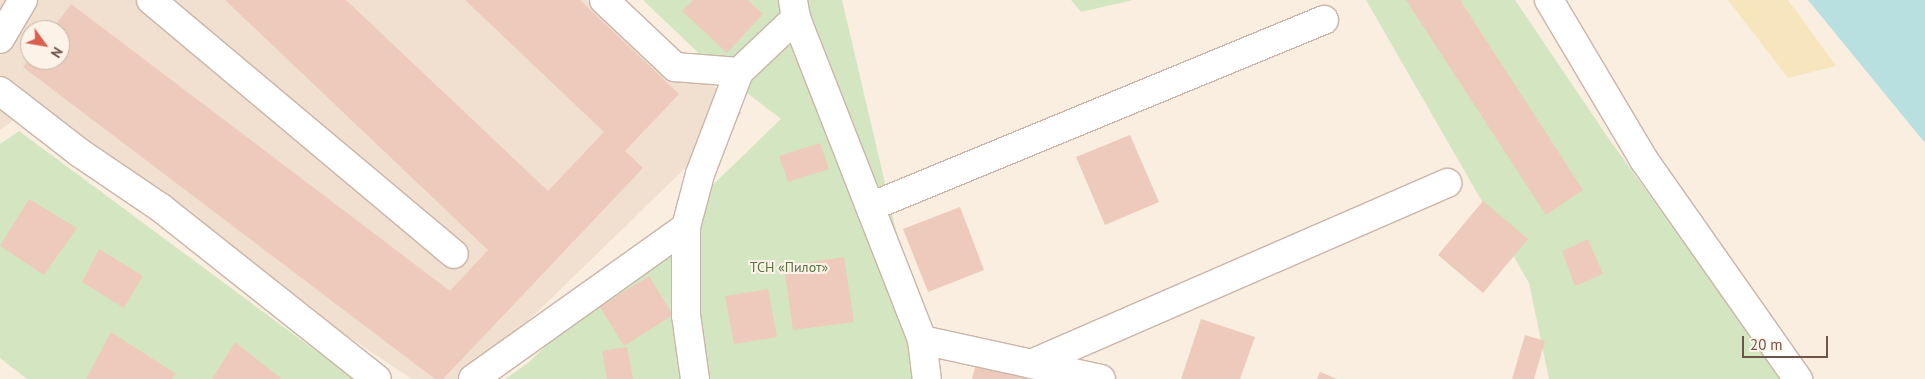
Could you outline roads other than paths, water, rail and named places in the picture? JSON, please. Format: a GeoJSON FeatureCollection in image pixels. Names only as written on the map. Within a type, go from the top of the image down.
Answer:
{"type":"FeatureCollection","features":[{"type":"Feature","properties":{"kind":"street"},"geometry":{"type":"LineString","coordinates":[[0,39],[22,0]]}},
{"type":"Feature","properties":{"kind":"street"},"geometry":{"type":"LineString","coordinates":[[151,0],[454,254]]}},
{"type":"Feature","properties":{"kind":"street"},"geometry":{"type":"LineString","coordinates":[[604,0],[675,67],[739,72]]}},
{"type":"Feature","properties":{"kind":"street"},"geometry":{"type":"LineString","coordinates":[[1549,0],[1644,160],[1798,379]]}},
{"type":"Feature","properties":{"kind":"street"},"geometry":{"type":"LineString","coordinates":[[695,379],[686,315],[686,227],[700,174],[739,72],[794,9],[922,340],[927,379]]}},
{"type":"Feature","properties":{"kind":"street"},"geometry":{"type":"LineString","coordinates":[[870,207],[1324,20]]}},
{"type":"Feature","properties":{"kind":"street"},"geometry":{"type":"LineString","coordinates":[[0,91],[80,153],[162,208],[377,379]]}},
{"type":"Feature","properties":{"kind":"street"},"geometry":{"type":"LineString","coordinates":[[1031,364],[1447,183]]}},
{"type":"Feature","properties":{"kind":"street"},"geometry":{"type":"LineString","coordinates":[[473,379],[686,227]]}},
{"type":"Feature","properties":{"kind":"street"},"geometry":{"type":"LineString","coordinates":[[922,340],[1101,379]]}},
{"type":"Feature","properties":{"kind":"water"},"geometry":{"type":"Polygon","coordinates":[[[1808,0],[1925,0],[1925,143],[1808,0]]]}},
{"type":"Feature","properties":{"kind":"park label","name":"ТСН «Пилот»"},"geometry":{"type":"Point","coordinates":[789,267]}}]}
